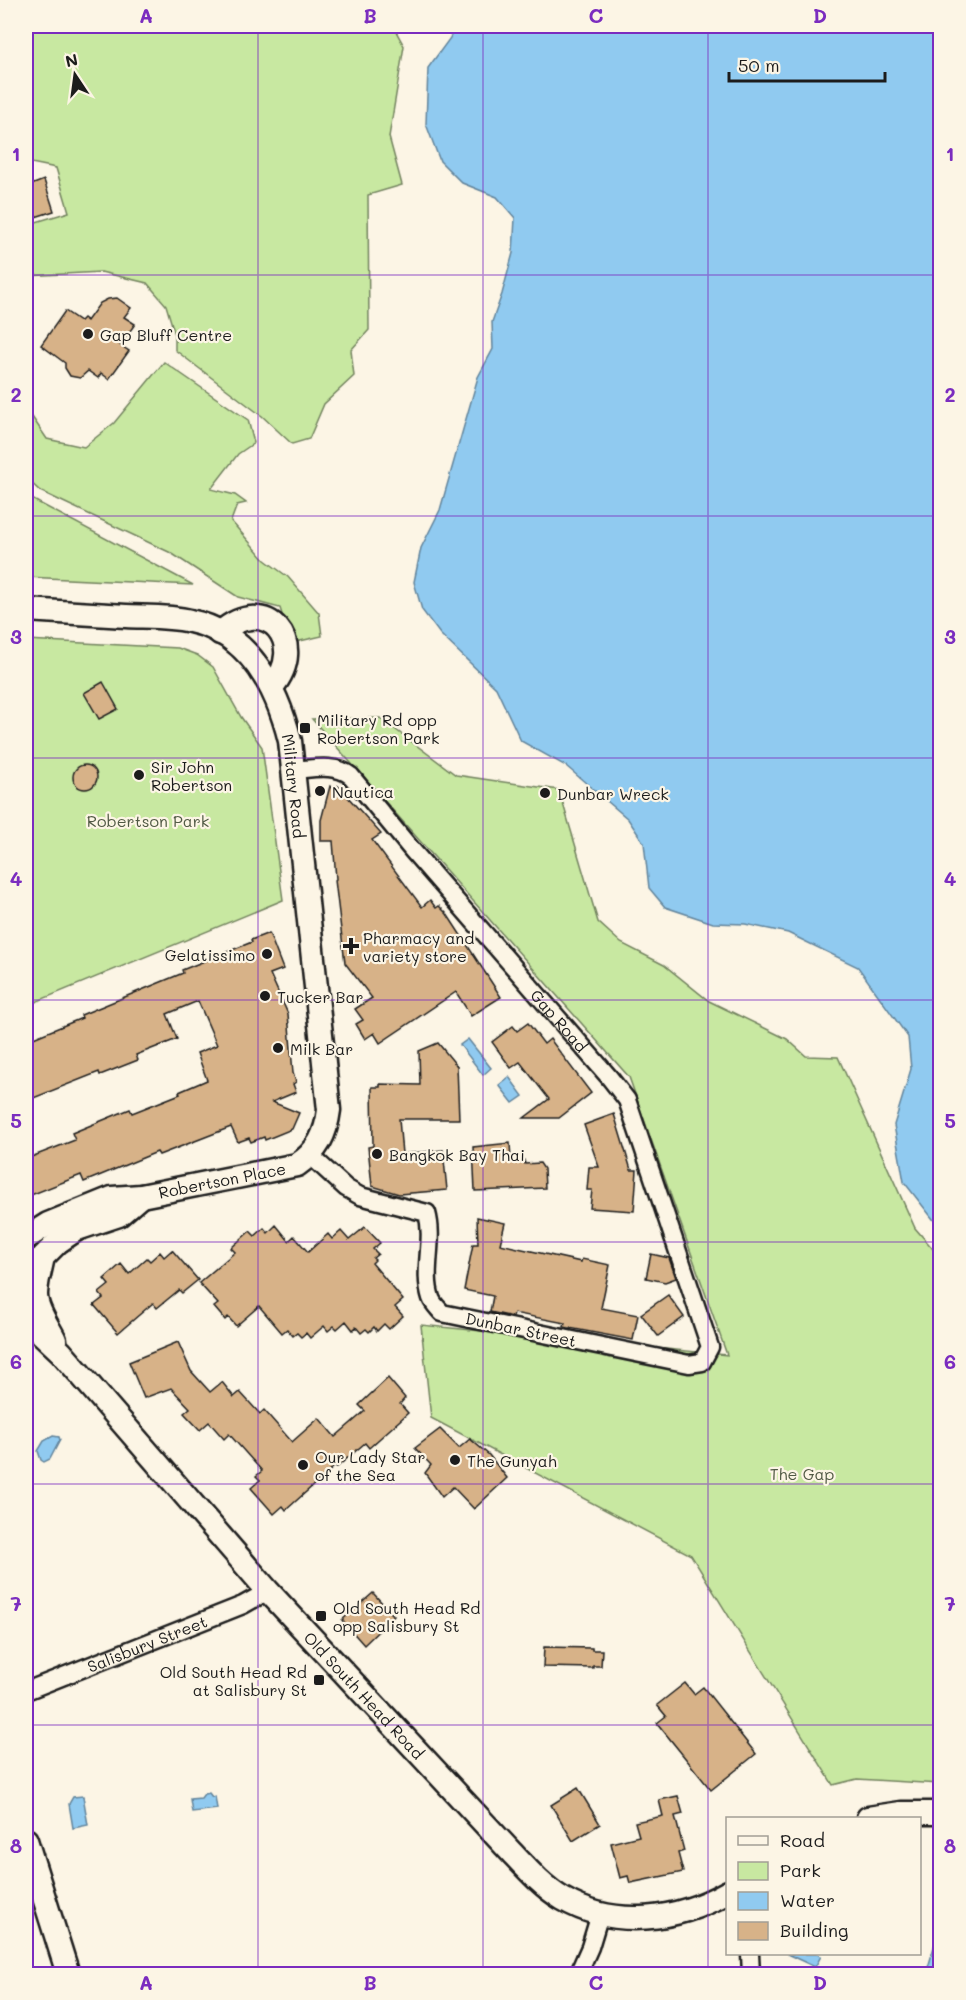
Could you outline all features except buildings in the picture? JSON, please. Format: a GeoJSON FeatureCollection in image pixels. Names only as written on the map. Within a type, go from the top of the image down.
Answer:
{"type":"FeatureCollection","features":[{"type":"Feature","properties":{"kind":"street","name":"Military Road"},"geometry":{"type":"LineString","coordinates":[[26,610],[174,618],[205,625],[248,654],[272,687],[284,717],[290,741],[329,1095],[327,1127],[311,1156]]}},
{"type":"Feature","properties":{"kind":"street"},"geometry":{"type":"LineString","coordinates":[[220,633],[231,623],[241,619],[263,619],[274,624],[284,636],[286,653],[282,676],[272,687]]}},
{"type":"Feature","properties":{"kind":"street","name":"Gap Road"},"geometry":{"type":"LineString","coordinates":[[293,771],[334,768],[341,769],[351,776],[627,1100],[710,1347],[702,1362]]}},
{"type":"Feature","properties":{"kind":"street","name":"Robertson Place"},"geometry":{"type":"LineString","coordinates":[[26,1238],[48,1224],[112,1198],[141,1196],[194,1184],[286,1169],[311,1156]]}},
{"type":"Feature","properties":{"kind":"street","name":"Dunbar Street"},"geometry":{"type":"LineString","coordinates":[[311,1156],[346,1188],[360,1196],[427,1213],[430,1224],[427,1276],[431,1300],[442,1313],[689,1364],[702,1362]]}},
{"type":"Feature","properties":{"kind":"street","name":"Robertson Place"},"geometry":{"type":"LineString","coordinates":[[34,1285],[44,1257],[58,1242],[77,1229],[119,1215],[141,1196]]}},
{"type":"Feature","properties":{"kind":"street","name":"Old South Head Road"},"geometry":{"type":"LineString","coordinates":[[26,1251],[37,1262],[34,1285],[37,1302],[61,1352]]}},
{"type":"Feature","properties":{"kind":"street","name":"Old South Head Road"},"geometry":{"type":"LineString","coordinates":[[26,1319],[61,1352],[268,1591],[538,1880],[564,1899],[600,1914],[616,1917],[657,1917],[709,1903],[726,1893]]}},
{"type":"Feature","properties":{"kind":"street","name":"Salisbury Street"},"geometry":{"type":"LineString","coordinates":[[26,1691],[243,1605],[268,1591]]}},
{"type":"Feature","properties":{"kind":"street"},"geometry":{"type":"LineString","coordinates":[[875,1817],[901,1813],[940,1813]]}},
{"type":"Feature","properties":{"kind":"street"},"geometry":{"type":"LineString","coordinates":[[26,1840],[68,1974]]}},
{"type":"Feature","properties":{"kind":"street"},"geometry":{"type":"LineString","coordinates":[[578,1974],[590,1947],[600,1914]]}},
{"type":"Feature","properties":{"kind":"street"},"geometry":{"type":"LineString","coordinates":[[750,1955],[751,1974]]}},
{"type":"Feature","properties":{"kind":"green space"},"geometry":{"type":"Polygon","coordinates":[[[26,26],[393,26],[404,46],[389,137],[402,185],[368,195],[369,330],[351,350],[354,376],[324,404],[309,439],[292,444],[262,416],[175,350],[175,335],[166,305],[147,283],[101,272],[27,276],[26,225],[69,212],[56,168],[26,162],[26,26]]]}},
{"type":"Feature","properties":{"kind":"green space"},"geometry":{"type":"Polygon","coordinates":[[[164,362],[248,420],[254,443],[238,454],[211,489],[235,495],[246,503],[237,505],[231,521],[265,560],[288,577],[319,613],[322,636],[291,643],[280,608],[238,597],[171,553],[40,491],[26,478],[26,408],[47,439],[84,447],[114,423],[164,362]]]}},
{"type":"Feature","properties":{"kind":"green space"},"geometry":{"type":"Polygon","coordinates":[[[26,496],[193,585],[26,577],[26,496]]]}},
{"type":"Feature","properties":{"kind":"green space","name":"Robertson Park"},"geometry":{"type":"Polygon","coordinates":[[[26,640],[178,648],[197,655],[213,667],[241,717],[262,747],[283,900],[26,1006],[26,640]]]}},
{"type":"Feature","properties":{"kind":"green space","name":"The Gap"},"geometry":{"type":"Polygon","coordinates":[[[380,718],[456,775],[559,790],[598,922],[621,943],[664,965],[709,1001],[787,1039],[806,1056],[838,1057],[915,1228],[940,1257],[940,1784],[857,1779],[833,1785],[691,1555],[431,1418],[421,1325],[727,1355],[629,1077],[312,719],[380,718]]]}},
{"type":"Feature","properties":{"kind":"water"},"geometry":{"type":"Polygon","coordinates":[[[455,26],[940,26],[940,1228],[904,1182],[894,1125],[911,1069],[908,1037],[858,967],[788,933],[745,924],[713,923],[665,907],[649,888],[644,843],[628,819],[566,766],[521,741],[496,688],[440,634],[422,610],[414,582],[421,548],[440,510],[478,377],[493,349],[492,322],[513,253],[515,218],[497,197],[462,183],[440,161],[426,124],[428,68],[450,38],[455,26]]]}},
{"type":"Feature","properties":{"kind":"water"},"geometry":{"type":"Polygon","coordinates":[[[468,1039],[491,1068],[483,1075],[460,1045],[468,1039]]]}},
{"type":"Feature","properties":{"kind":"water"},"geometry":{"type":"Polygon","coordinates":[[[509,1077],[523,1096],[513,1103],[499,1085],[509,1077]]]}},
{"type":"Feature","properties":{"kind":"water"},"geometry":{"type":"Polygon","coordinates":[[[53,1436],[59,1437],[60,1440],[50,1459],[44,1462],[38,1451],[44,1441],[53,1436]]]}},
{"type":"Feature","properties":{"kind":"water"},"geometry":{"type":"Polygon","coordinates":[[[209,1793],[212,1797],[215,1796],[217,1809],[192,1812],[190,1799],[201,1798],[204,1794],[209,1793]]]}},
{"type":"Feature","properties":{"kind":"water"},"geometry":{"type":"Polygon","coordinates":[[[83,1796],[88,1825],[73,1828],[69,1804],[73,1797],[83,1796]]]}},
{"type":"Feature","properties":{"kind":"water"},"geometry":{"type":"Polygon","coordinates":[[[938,1933],[940,1934],[939,1974],[927,1971],[938,1933]]]}},
{"type":"Feature","properties":{"kind":"water"},"geometry":{"type":"Polygon","coordinates":[[[789,1955],[819,1955],[821,1956],[815,1967],[789,1955]]]}},
{"type":"Feature","properties":{"kind":"place","name":"Gap Bluff Centre"},"geometry":{"type":"Point","coordinates":[88,334]}},
{"type":"Feature","properties":{"kind":"place","name":"Military Rd opp Robertson Park"},"geometry":{"type":"Point","coordinates":[305,728]}},
{"type":"Feature","properties":{"kind":"place","name":"Sir John Robertson"},"geometry":{"type":"Point","coordinates":[139,775]}},
{"type":"Feature","properties":{"kind":"place","name":"Nautica"},"geometry":{"type":"Point","coordinates":[320,791]}},
{"type":"Feature","properties":{"kind":"place","name":"Dunbar Wreck"},"geometry":{"type":"Point","coordinates":[545,793]}},
{"type":"Feature","properties":{"kind":"place","name":"Pharmacy and variety store"},"geometry":{"type":"Point","coordinates":[351,946]}},
{"type":"Feature","properties":{"kind":"place","name":"Gelatissimo"},"geometry":{"type":"Point","coordinates":[267,954]}},
{"type":"Feature","properties":{"kind":"place","name":"Tucker Bar"},"geometry":{"type":"Point","coordinates":[265,996]}},
{"type":"Feature","properties":{"kind":"place","name":"Milk Bar"},"geometry":{"type":"Point","coordinates":[278,1048]}},
{"type":"Feature","properties":{"kind":"place","name":"Bangkok Bay Thai"},"geometry":{"type":"Point","coordinates":[377,1154]}},
{"type":"Feature","properties":{"kind":"place","name":"The Gunyah"},"geometry":{"type":"Point","coordinates":[455,1460]}},
{"type":"Feature","properties":{"kind":"place","name":"Our Lady Star of the Sea"},"geometry":{"type":"Point","coordinates":[303,1465]}},
{"type":"Feature","properties":{"kind":"place","name":"Old South Head Rd opp Salisbury St"},"geometry":{"type":"Point","coordinates":[321,1616]}},
{"type":"Feature","properties":{"kind":"place","name":"Old South Head Rd at Salisbury St"},"geometry":{"type":"Point","coordinates":[319,1680]}}]}
